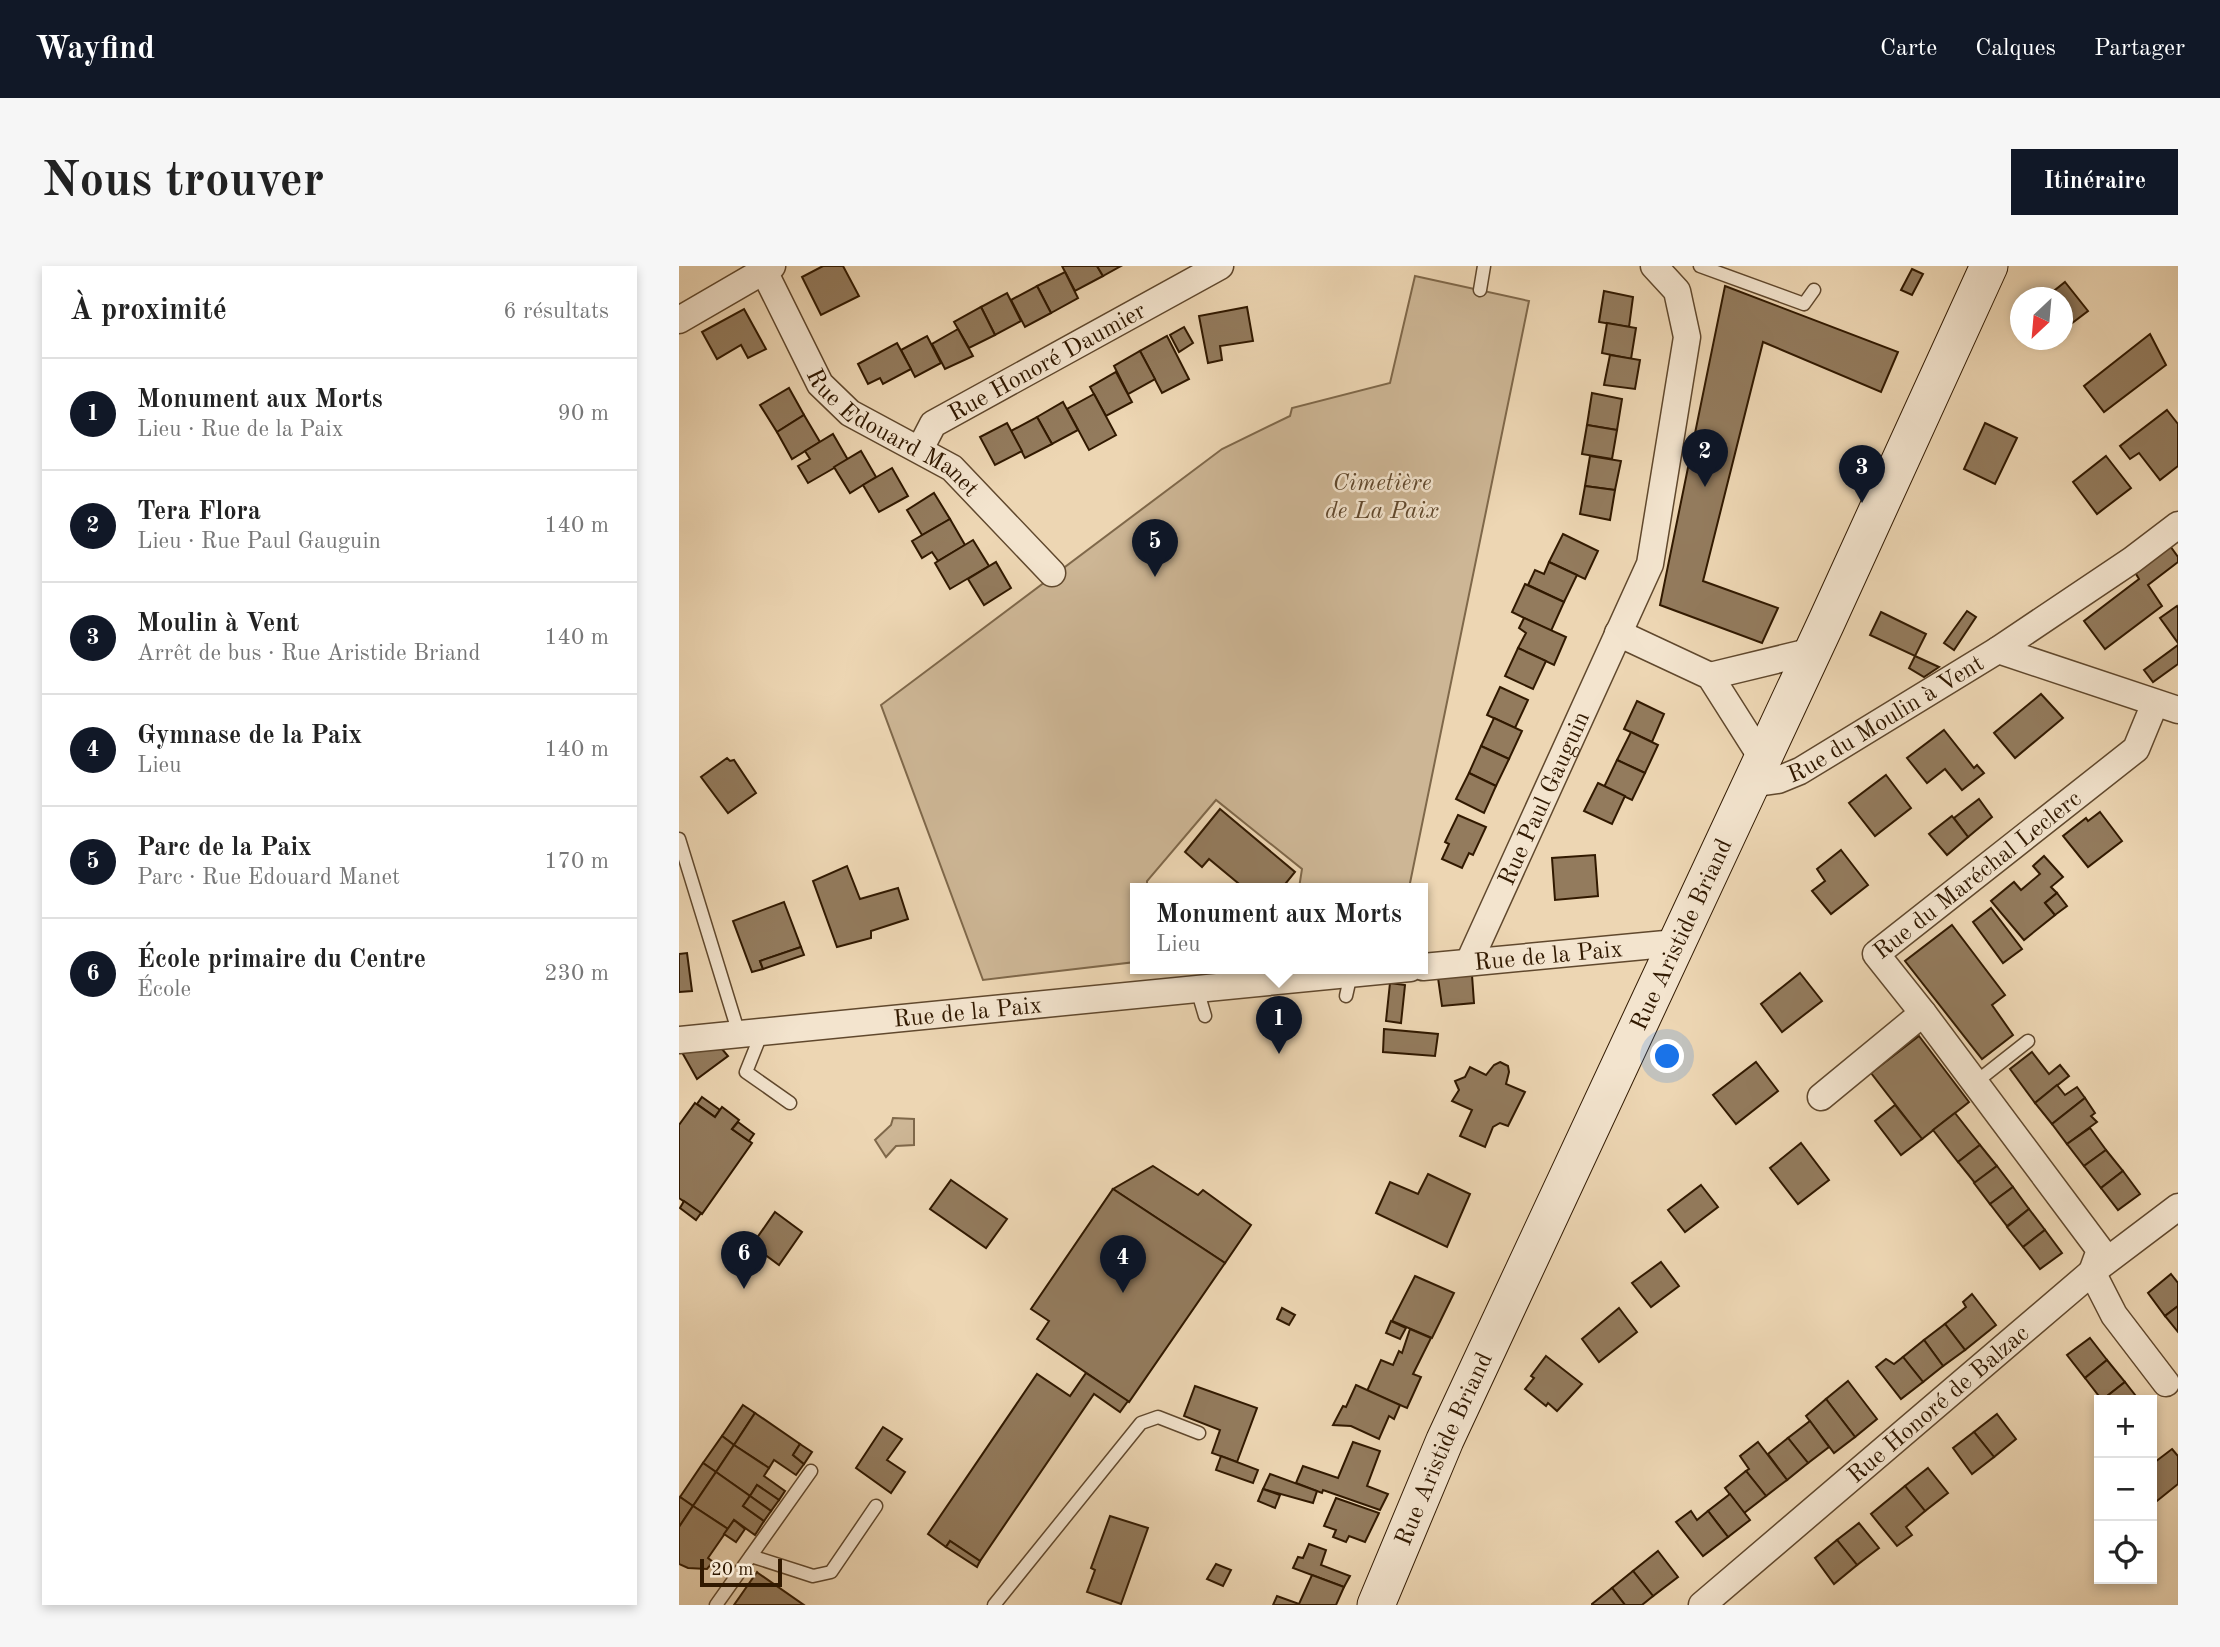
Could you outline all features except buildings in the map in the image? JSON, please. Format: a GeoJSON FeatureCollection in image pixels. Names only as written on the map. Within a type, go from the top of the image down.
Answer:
{"type":"FeatureCollection","features":[{"type":"Feature","properties":{"kind":"main road","name":"Rue Aristide Briand"},"geometry":{"type":"LineString","coordinates":[[1376,1605],[1445,1440],[1989,266]]}},
{"type":"Feature","properties":{"kind":"street","name":"Rue Honoré Daumier"},"geometry":{"type":"LineString","coordinates":[[920,449],[933,424],[1220,266]]}},
{"type":"Feature","properties":{"kind":"street","name":"Rue Paul Gauguin"},"geometry":{"type":"LineString","coordinates":[[1469,962],[1650,564],[1686,337],[1677,291],[1655,266]]}},
{"type":"Feature","properties":{"kind":"street","name":"Rue Edouard Manet"},"geometry":{"type":"LineString","coordinates":[[768,268],[820,384],[850,413],[952,468],[1052,573]]}},
{"type":"Feature","properties":{"kind":"street"},"geometry":{"type":"LineString","coordinates":[[679,320],[768,268]]}},
{"type":"Feature","properties":{"kind":"street"},"geometry":{"type":"LineString","coordinates":[[1998,650],[2132,560],[2178,525]]}},
{"type":"Feature","properties":{"kind":"street"},"geometry":{"type":"LineString","coordinates":[[1618,633],[1710,676],[1812,651]]}},
{"type":"Feature","properties":{"kind":"street","name":"Rue du Moulin à Vent"},"geometry":{"type":"LineString","coordinates":[[1756,771],[1778,780],[1800,771],[1998,650],[2167,707]]}},
{"type":"Feature","properties":{"kind":"street"},"geometry":{"type":"LineString","coordinates":[[1710,676],[1756,771]]}},
{"type":"Feature","properties":{"kind":"street","name":"Rue du Maréchal Leclerc"},"geometry":{"type":"LineString","coordinates":[[1923,1013],[1876,954],[2136,749],[2167,707]]}},
{"type":"Feature","properties":{"kind":"street","name":"Rue de la Paix"},"geometry":{"type":"LineString","coordinates":[[1428,966],[1676,943]]}},
{"type":"Feature","properties":{"kind":"street","name":"Rue de la Paix"},"geometry":{"type":"LineString","coordinates":[[679,1040],[1197,989],[1360,977]]}},
{"type":"Feature","properties":{"kind":"street"},"geometry":{"type":"LineString","coordinates":[[1821,1097],[1923,1013],[2100,1250],[2092,1272],[2113,1315],[2166,1383]]}},
{"type":"Feature","properties":{"kind":"street","name":"Rue Honoré de Balzac"},"geometry":{"type":"LineString","coordinates":[[1702,1605],[2092,1272],[2178,1207]]}},
{"type":"Feature","properties":{"kind":"lane"},"geometry":{"type":"LineString","coordinates":[[1480,290],[1484,266]]}},
{"type":"Feature","properties":{"kind":"lane"},"geometry":{"type":"LineString","coordinates":[[1700,266],[1804,304],[1814,290]]}},
{"type":"Feature","properties":{"kind":"lane"},"geometry":{"type":"LineString","coordinates":[[679,839],[750,1032],[746,1072],[790,1103]]}},
{"type":"Feature","properties":{"kind":"lane"},"geometry":{"type":"LineString","coordinates":[[1197,989],[1205,1016]]}},
{"type":"Feature","properties":{"kind":"lane"},"geometry":{"type":"LineString","coordinates":[[1976,1082],[2028,1041]]}},
{"type":"Feature","properties":{"kind":"lane"},"geometry":{"type":"LineString","coordinates":[[994,1605],[1141,1423],[1158,1417],[1199,1433]]}},
{"type":"Feature","properties":{"kind":"lane"},"geometry":{"type":"LineString","coordinates":[[716,1605],[811,1471]]}},
{"type":"Feature","properties":{"kind":"lane"},"geometry":{"type":"LineString","coordinates":[[751,1556],[813,1576],[831,1572],[876,1506]]}},
{"type":"Feature","properties":{"kind":"green space","name":"Cimetière de La Paix"},"geometry":{"type":"Polygon","coordinates":[[[1415,276],[1529,301],[1410,883],[1300,883],[1302,869],[1216,800],[1147,883],[1130,883],[1130,963],[983,980],[881,705],[1222,449],[1290,416],[1292,408],[1390,383],[1415,276]]]}},
{"type":"Feature","properties":{"kind":"green space"},"geometry":{"type":"Polygon","coordinates":[[[893,1118],[914,1119],[914,1145],[896,1146],[886,1157],[875,1140],[891,1125],[893,1118]]]}},
{"type":"Feature","properties":{"kind":"place","name":"Tera Flora"},"geometry":{"type":"Point","coordinates":[1705,487]}},
{"type":"Feature","properties":{"kind":"place","name":"Moulin à Vent"},"geometry":{"type":"Point","coordinates":[1862,503]}},
{"type":"Feature","properties":{"kind":"place","name":"Parc de la Paix"},"geometry":{"type":"Point","coordinates":[1155,577]}},
{"type":"Feature","properties":{"kind":"place","name":"Monument aux Morts"},"geometry":{"type":"Point","coordinates":[1279,1054]}},
{"type":"Feature","properties":{"kind":"place","name":"École primaire du Centre"},"geometry":{"type":"Point","coordinates":[744,1289]}},
{"type":"Feature","properties":{"kind":"place","name":"Gymnase de la Paix"},"geometry":{"type":"Point","coordinates":[1123,1293]}}]}
